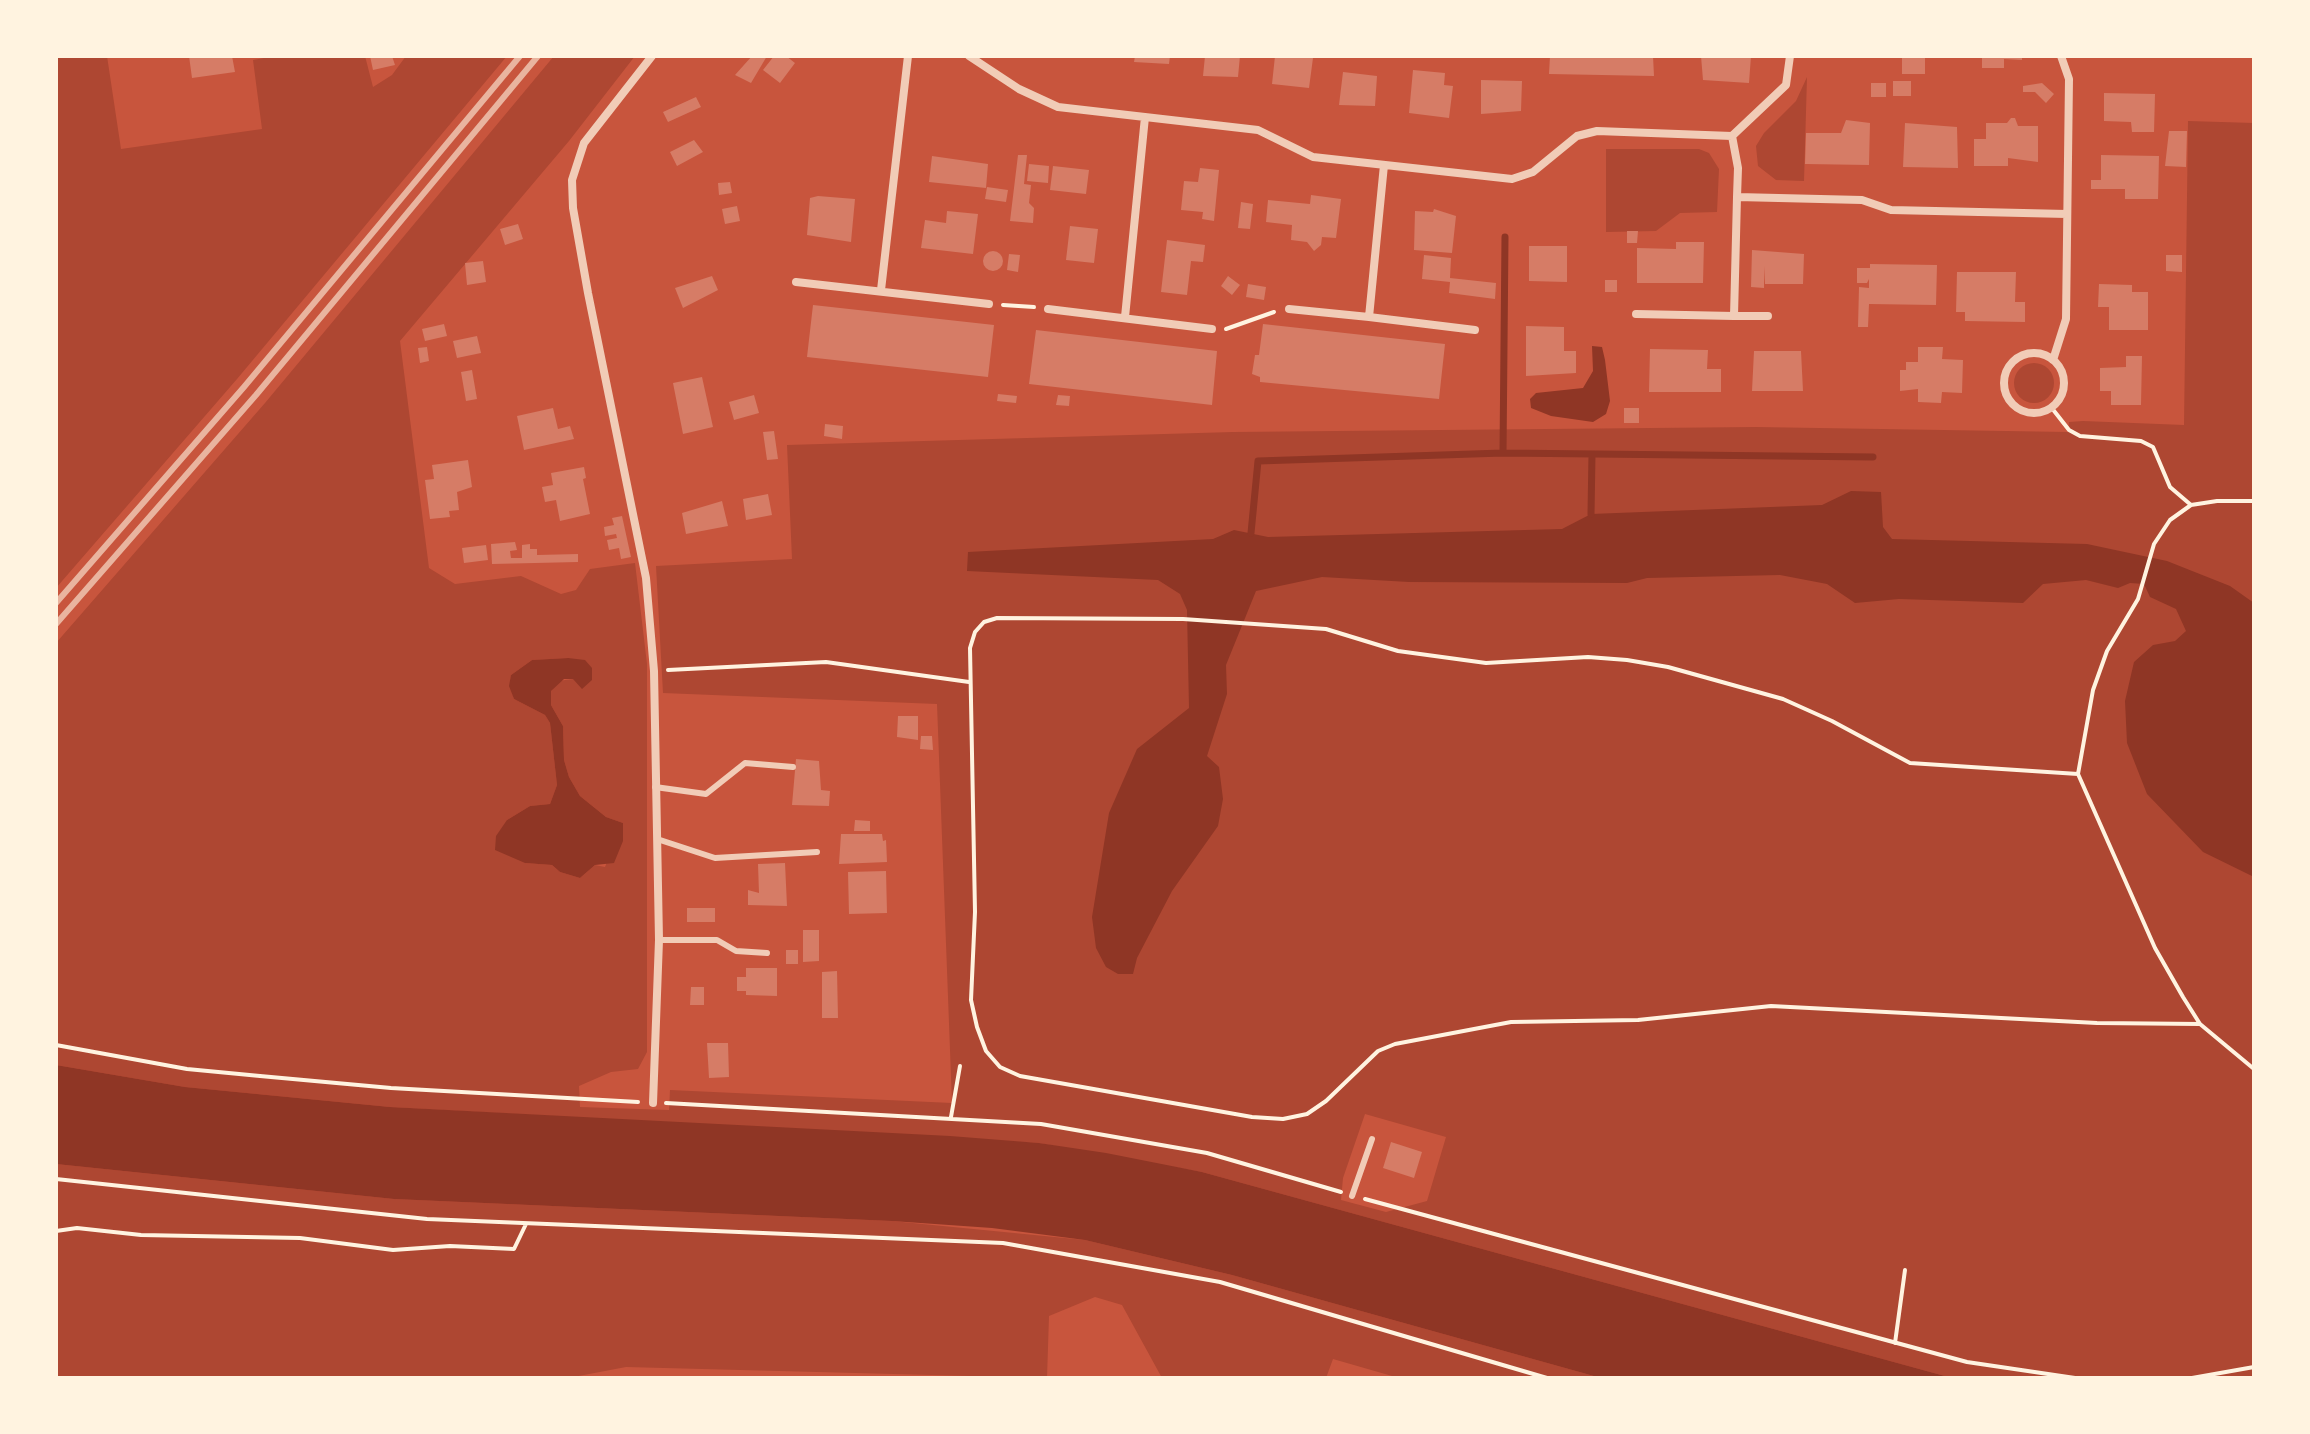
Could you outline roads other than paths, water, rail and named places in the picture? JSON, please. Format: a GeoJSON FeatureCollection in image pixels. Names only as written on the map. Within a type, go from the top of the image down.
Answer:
{"type":"FeatureCollection","features":[{"type":"Feature","properties":{"kind":"street"},"geometry":{"type":"LineString","coordinates":[[652,56],[584,143],[572,180],[573,208],[588,293],[646,578],[654,671],[659,940],[653,1103]]}},
{"type":"Feature","properties":{"kind":"street"},"geometry":{"type":"LineString","coordinates":[[881,290],[908,56]]}},
{"type":"Feature","properties":{"kind":"street"},"geometry":{"type":"LineString","coordinates":[[969,56],[1019,89],[1058,107],[1258,130],[1313,157],[1512,179],[1533,172],[1577,136],[1597,131],[1732,136],[1786,85],[1790,56]]}},
{"type":"Feature","properties":{"kind":"street"},"geometry":{"type":"LineString","coordinates":[[2053,360],[2066,319],[2069,79],[2061,56]]}},
{"type":"Feature","properties":{"kind":"street"},"geometry":{"type":"LineString","coordinates":[[1125,317],[1145,117]]}},
{"type":"Feature","properties":{"kind":"street"},"geometry":{"type":"LineString","coordinates":[[1732,136],[1738,168],[1734,316]]}},
{"type":"Feature","properties":{"kind":"street"},"geometry":{"type":"LineString","coordinates":[[1369,317],[1384,165]]}},
{"type":"Feature","properties":{"kind":"street"},"geometry":{"type":"LineString","coordinates":[[1737,197],[1862,200],[1891,210],[2067,214]]}},
{"type":"Feature","properties":{"kind":"street"},"geometry":{"type":"LineString","coordinates":[[796,282],[989,304]]}},
{"type":"Feature","properties":{"kind":"street"},"geometry":{"type":"LineString","coordinates":[[1048,309],[1212,329]]}},
{"type":"Feature","properties":{"kind":"street"},"geometry":{"type":"LineString","coordinates":[[1289,309],[1475,330]]}},
{"type":"Feature","properties":{"kind":"street"},"geometry":{"type":"LineString","coordinates":[[1636,314],[1768,316]]}},
{"type":"Feature","properties":{"kind":"street"},"geometry":{"type":"LineString","coordinates":[[2044,354],[2053,360],[2060,368],[2063,390],[2051,407],[2041,412],[2019,409],[2005,392],[2004,381],[2012,361],[2022,355],[2044,354]]}},
{"type":"Feature","properties":{"kind":"lane"},"geometry":{"type":"LineString","coordinates":[[655,787],[706,794],[745,763],[793,767]]}},
{"type":"Feature","properties":{"kind":"lane"},"geometry":{"type":"LineString","coordinates":[[657,839],[715,858],[817,852]]}},
{"type":"Feature","properties":{"kind":"lane"},"geometry":{"type":"LineString","coordinates":[[659,940],[717,940],[736,951],[767,953]]}},
{"type":"Feature","properties":{"kind":"lane"},"geometry":{"type":"LineString","coordinates":[[1352,1196],[1372,1139]]}},
{"type":"Feature","properties":{"kind":"waterway"},"geometry":{"type":"LineString","coordinates":[[1503,453],[1505,237]]}},
{"type":"Feature","properties":{"kind":"waterway"},"geometry":{"type":"LineString","coordinates":[[1251,533],[1258,461],[1503,453],[1873,457]]}},
{"type":"Feature","properties":{"kind":"waterway"},"geometry":{"type":"LineString","coordinates":[[1591,514],[1592,454]]}},
{"type":"Feature","properties":{"kind":"railway"},"geometry":{"type":"LineString","coordinates":[[56,603],[244,387],[520,56]]}},
{"type":"Feature","properties":{"kind":"railway"},"geometry":{"type":"LineString","coordinates":[[56,624],[256,395],[538,56]]}}]}
